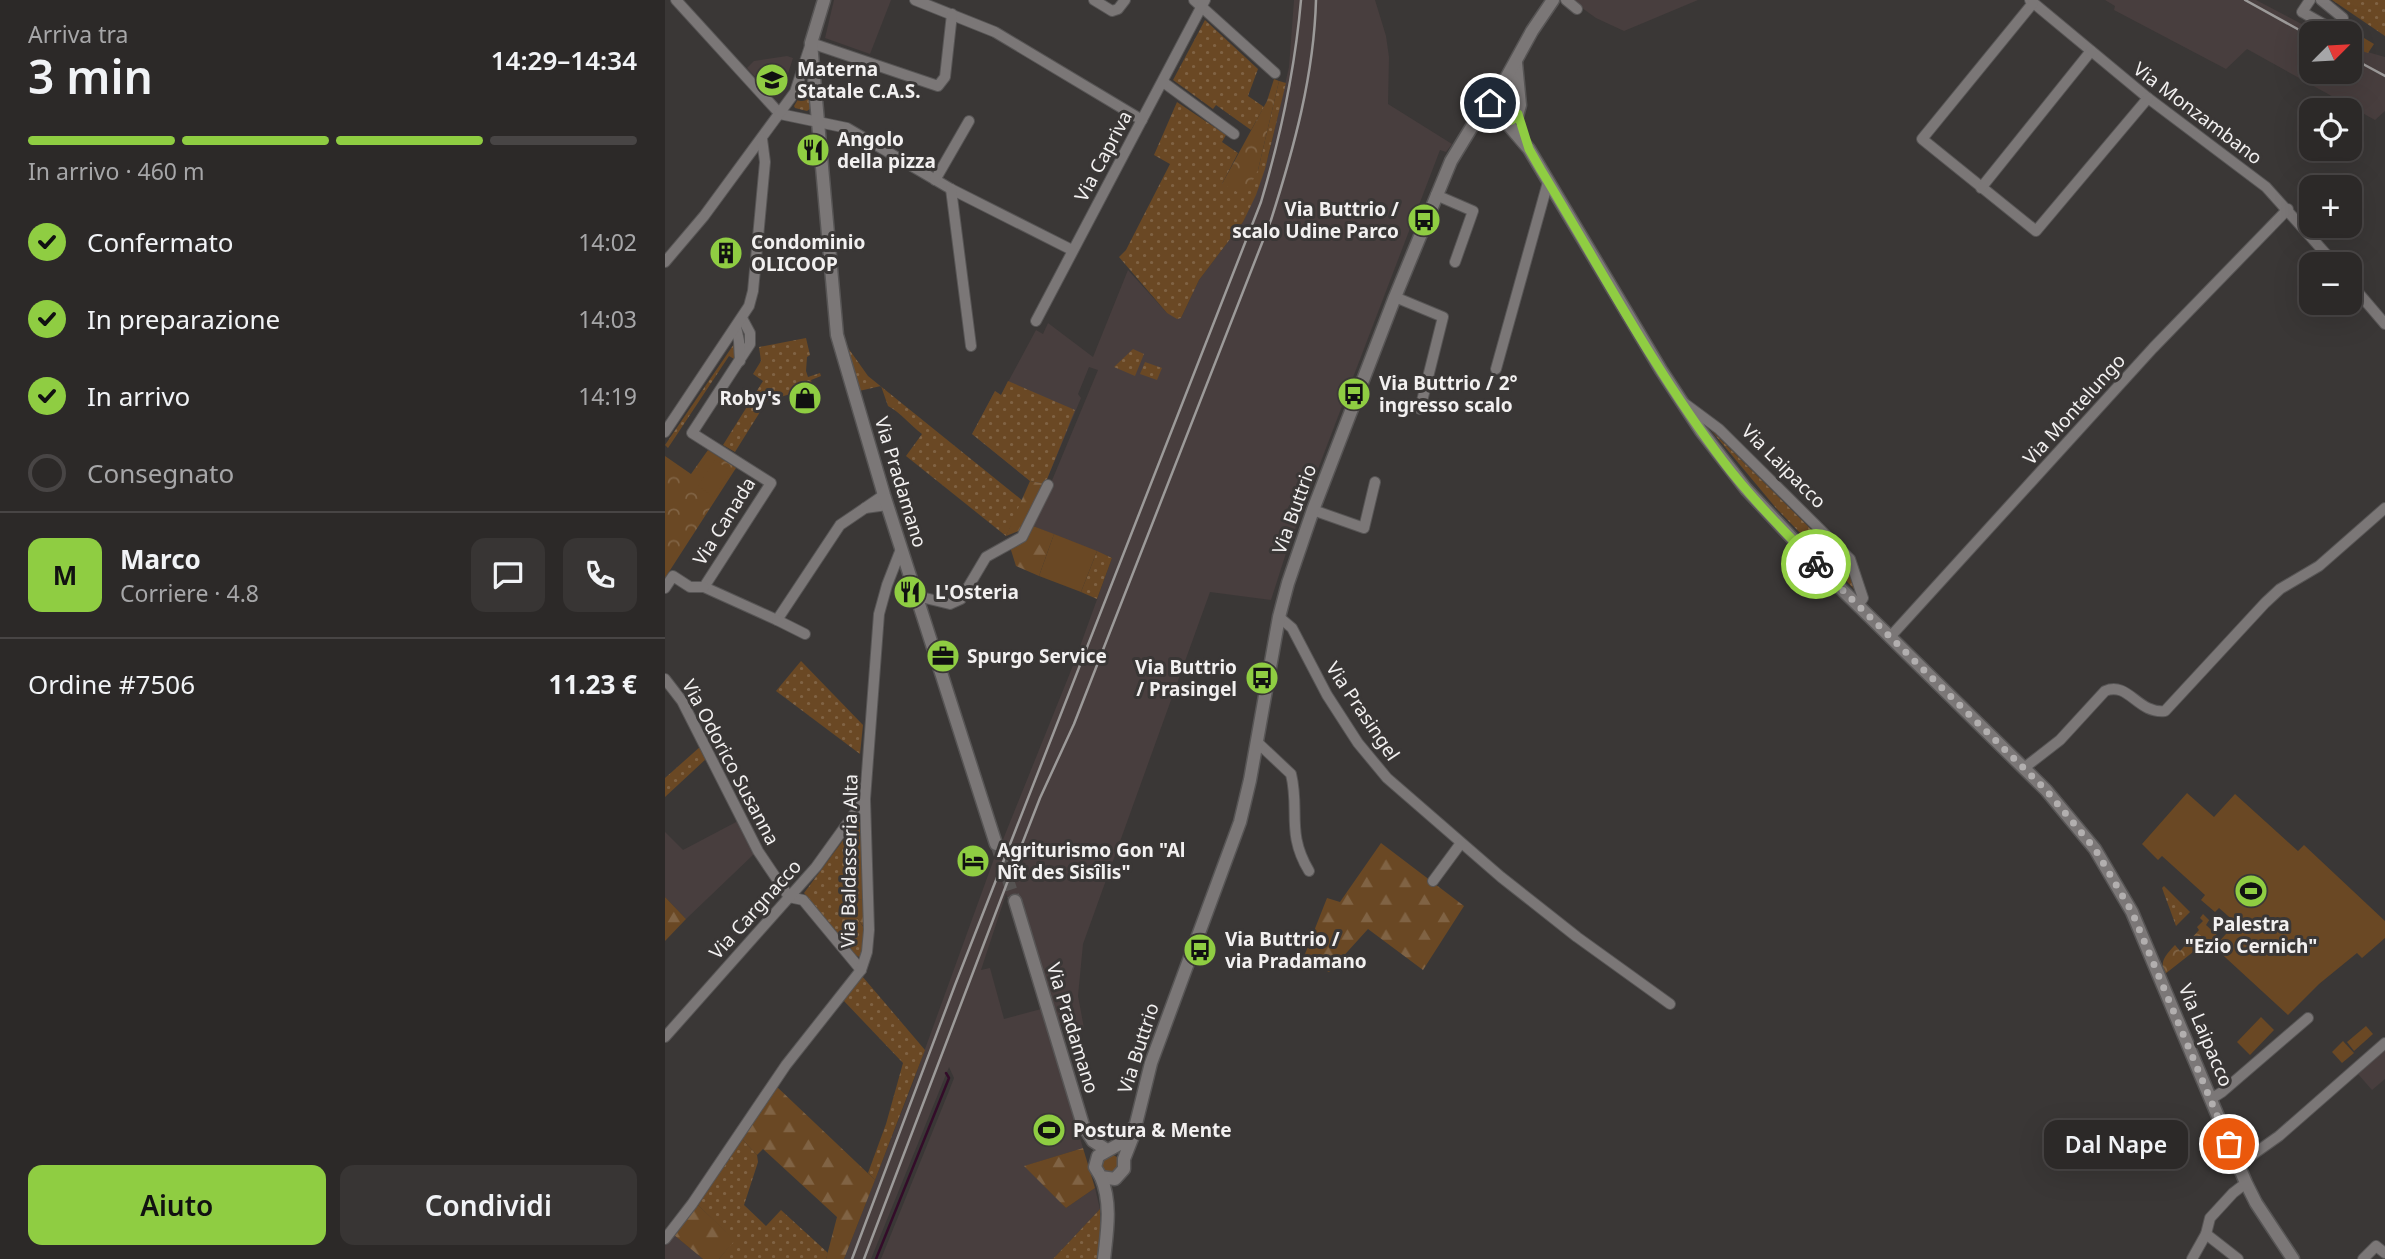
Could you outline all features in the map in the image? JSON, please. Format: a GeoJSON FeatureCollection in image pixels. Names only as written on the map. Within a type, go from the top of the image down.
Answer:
{"type":"FeatureCollection","features":[{"type":"Feature","properties":{"kind":"street"},"geometry":{"type":"LineString","coordinates":[[676,0],[780,114],[847,128],[951,189],[1072,250]]}},
{"type":"Feature","properties":{"kind":"street"},"geometry":{"type":"LineString","coordinates":[[665,262],[693,231],[795,92],[824,0]]}},
{"type":"Feature","properties":{"kind":"street"},"geometry":{"type":"LineString","coordinates":[[915,0],[995,32],[1142,120]]}},
{"type":"Feature","properties":{"kind":"street"},"geometry":{"type":"LineString","coordinates":[[1094,0],[1112,11],[1118,9],[1125,0]]}},
{"type":"Feature","properties":{"kind":"street","name":"Via Buttrio"},"geometry":{"type":"LineString","coordinates":[[1104,1259],[1114,1189],[1125,1166],[1123,1159],[1151,1063],[1240,822],[1279,617],[1287,583],[1313,510],[1451,161],[1474,123],[1494,98],[1553,0]]}},
{"type":"Feature","properties":{"kind":"street"},"geometry":{"type":"LineString","coordinates":[[1566,0],[1577,9]]}},
{"type":"Feature","properties":{"kind":"street"},"geometry":{"type":"LineString","coordinates":[[2310,0],[2302,12],[2334,30],[2343,18],[2321,0]]}},
{"type":"Feature","properties":{"kind":"street"},"geometry":{"type":"LineString","coordinates":[[2032,1],[1921,139],[2036,231],[2148,98]]}},
{"type":"Feature","properties":{"kind":"street","name":"Via Monzambano"},"geometry":{"type":"LineString","coordinates":[[2032,1],[2148,98],[2238,164],[2288,209],[2325,252]]}},
{"type":"Feature","properties":{"kind":"street"},"geometry":{"type":"LineString","coordinates":[[1200,2],[1275,73]]}},
{"type":"Feature","properties":{"kind":"street","name":"Via Capriva"},"geometry":{"type":"LineString","coordinates":[[1035,321],[1163,82],[1200,2]]}},
{"type":"Feature","properties":{"kind":"street"},"geometry":{"type":"LineString","coordinates":[[811,43],[931,85],[941,84],[945,77],[952,14]]}},
{"type":"Feature","properties":{"kind":"street","name":"Via Pradamano"},"geometry":{"type":"LineString","coordinates":[[811,43],[837,335],[901,549],[996,844]]}},
{"type":"Feature","properties":{"kind":"street"},"geometry":{"type":"LineString","coordinates":[[1981,188],[2091,51]]}},
{"type":"Feature","properties":{"kind":"street"},"geometry":{"type":"LineString","coordinates":[[1474,123],[1513,120],[1519,107],[1516,59]]}},
{"type":"Feature","properties":{"kind":"street"},"geometry":{"type":"LineString","coordinates":[[1163,82],[1234,134]]}},
{"type":"Feature","properties":{"kind":"street"},"geometry":{"type":"LineString","coordinates":[[1500,120],[1490,111],[1494,98],[1509,92],[1519,107]]}},
{"type":"Feature","properties":{"kind":"street","name":"Via Laipacco"},"geometry":{"type":"LineString","coordinates":[[1519,107],[1529,149]]}},
{"type":"Feature","properties":{"kind":"street","name":"Via Laipacco"},"geometry":{"type":"LineString","coordinates":[[1500,120],[1529,149],[1681,400],[1746,489],[1858,606],[2024,768],[2075,822],[2114,878],[2132,912],[2246,1184],[2292,1258]]}},
{"type":"Feature","properties":{"kind":"street"},"geometry":{"type":"LineString","coordinates":[[935,180],[969,121]]}},
{"type":"Feature","properties":{"kind":"street"},"geometry":{"type":"LineString","coordinates":[[665,432],[743,318],[753,291],[765,162],[762,139]]}},
{"type":"Feature","properties":{"kind":"street"},"geometry":{"type":"LineString","coordinates":[[1496,369],[1548,182]]}},
{"type":"Feature","properties":{"kind":"street"},"geometry":{"type":"LineString","coordinates":[[951,189],[971,346]]}},
{"type":"Feature","properties":{"kind":"street"},"geometry":{"type":"LineString","coordinates":[[1436,195],[1473,211],[1455,262]]}},
{"type":"Feature","properties":{"kind":"street","name":"Via Montelungo"},"geometry":{"type":"LineString","coordinates":[[1890,637],[2153,348],[2288,209]]}},
{"type":"Feature","properties":{"kind":"street"},"geometry":{"type":"LineString","coordinates":[[2362,297],[2385,324]]}},
{"type":"Feature","properties":{"kind":"street"},"geometry":{"type":"LineString","coordinates":[[1395,298],[1443,317],[1420,409]]}},
{"type":"Feature","properties":{"kind":"street","name":"Via Canada"},"geometry":{"type":"LineString","coordinates":[[704,587],[771,483],[692,433],[740,363],[751,340],[743,318]]}},
{"type":"Feature","properties":{"kind":"street"},"geometry":{"type":"LineString","coordinates":[[736,327],[740,363]]}},
{"type":"Feature","properties":{"kind":"street","name":"Via Laipacco"},"geometry":{"type":"LineString","coordinates":[[1681,400],[1719,429],[1850,559],[1863,598],[1858,606]]}},
{"type":"Feature","properties":{"kind":"street"},"geometry":{"type":"LineString","coordinates":[[1313,510],[1364,528],[1375,482]]}},
{"type":"Feature","properties":{"kind":"street"},"geometry":{"type":"LineString","coordinates":[[916,596],[950,604],[958,602],[986,557],[1022,537],[1048,485]]}},
{"type":"Feature","properties":{"kind":"street"},"geometry":{"type":"LineString","coordinates":[[777,620],[840,525],[865,508],[886,500]]}},
{"type":"Feature","properties":{"kind":"street"},"geometry":{"type":"LineString","coordinates":[[2024,768],[2042,756],[2105,691],[2114,688],[2122,690],[2144,708],[2154,712],[2165,711],[2280,589],[2319,566],[2385,508]]}},
{"type":"Feature","properties":{"kind":"street","name":"Via Baldasseria Alta"},"geometry":{"type":"LineString","coordinates":[[665,1239],[692,1204],[786,1065],[861,970],[866,958],[869,930],[865,799],[879,614],[901,549]]}},
{"type":"Feature","properties":{"kind":"street","name":"Via Canada"},"geometry":{"type":"LineString","coordinates":[[665,588],[673,576],[690,587],[704,587],[805,634]]}},
{"type":"Feature","properties":{"kind":"street","name":"Via Prasingel"},"geometry":{"type":"LineString","coordinates":[[1279,617],[1292,628],[1327,695],[1358,743],[1412,802],[1577,937],[1670,1004]]}},
{"type":"Feature","properties":{"kind":"street","name":"Via Odorico Susanna"},"geometry":{"type":"LineString","coordinates":[[665,679],[682,701],[758,851],[789,897]]}},
{"type":"Feature","properties":{"kind":"street"},"geometry":{"type":"LineString","coordinates":[[1257,742],[1291,774],[1295,838],[1309,871]]}},
{"type":"Feature","properties":{"kind":"street","name":"Via Cargnacco"},"geometry":{"type":"LineString","coordinates":[[665,1037],[816,867],[865,799]]}},
{"type":"Feature","properties":{"kind":"street"},"geometry":{"type":"LineString","coordinates":[[1433,881],[1461,843]]}},
{"type":"Feature","properties":{"kind":"street"},"geometry":{"type":"LineString","coordinates":[[789,897],[803,901],[861,970]]}},
{"type":"Feature","properties":{"kind":"street","name":"Via Pradamano"},"geometry":{"type":"LineString","coordinates":[[1015,901],[1095,1164]]}},
{"type":"Feature","properties":{"kind":"street"},"geometry":{"type":"LineString","coordinates":[[2211,1099],[2308,1018]]}},
{"type":"Feature","properties":{"kind":"street"},"geometry":{"type":"LineString","coordinates":[[2238,1165],[2279,1136],[2385,1043]]}},
{"type":"Feature","properties":{"kind":"street","name":"Via Pradamano"},"geometry":{"type":"LineString","coordinates":[[1083,1125],[1093,1141],[1108,1150]]}},
{"type":"Feature","properties":{"kind":"street"},"geometry":{"type":"LineString","coordinates":[[1095,1164],[1100,1153],[1123,1142],[1134,1128]]}},
{"type":"Feature","properties":{"kind":"street"},"geometry":{"type":"LineString","coordinates":[[1108,1150],[1118,1152],[1123,1159]]}},
{"type":"Feature","properties":{"kind":"street","name":"Via Buttrio"},"geometry":{"type":"LineString","coordinates":[[1095,1164],[1106,1193],[1108,1217]]}},
{"type":"Feature","properties":{"kind":"street"},"geometry":{"type":"LineString","coordinates":[[1101,1177],[1111,1180],[1121,1175]]}},
{"type":"Feature","properties":{"kind":"street"},"geometry":{"type":"LineString","coordinates":[[2192,1259],[2206,1234],[2210,1218],[2227,1199],[2246,1184]]}},
{"type":"Feature","properties":{"kind":"street"},"geometry":{"type":"LineString","coordinates":[[2206,1234],[2238,1259]]}},
{"type":"Feature","properties":{"kind":"street"},"geometry":{"type":"LineString","coordinates":[[2363,1259],[2376,1246],[2385,1254]]}},
{"type":"Feature","properties":{"kind":"shaded area"},"geometry":{"type":"Polygon","coordinates":[[[834,0],[891,0],[870,54],[825,38],[834,0]]]}},
{"type":"Feature","properties":{"kind":"shaded area"},"geometry":{"type":"Polygon","coordinates":[[[1294,0],[1375,0],[1389,57],[1388,104],[1452,144],[1446,152],[1440,150],[1287,550],[1271,600],[1210,592],[1083,944],[1078,996],[1084,1028],[1059,1024],[1021,898],[1010,902],[1006,894],[981,970],[990,968],[1004,1019],[1041,1009],[1083,1148],[1025,1166],[1066,1208],[1095,1188],[1100,1209],[1053,1259],[881,1259],[954,1078],[949,1067],[871,1259],[844,1259],[912,1085],[995,856],[992,847],[1002,842],[1074,663],[1112,558],[1033,526],[1098,370],[1089,367],[1078,394],[1081,398],[1045,484],[1030,481],[972,434],[995,391],[1001,395],[1036,330],[1043,334],[1048,323],[1093,357],[1128,270],[1167,313],[1181,318],[1199,280],[1243,222],[1269,154],[1289,67],[1294,0]]]}},
{"type":"Feature","properties":{"kind":"shaded area"},"geometry":{"type":"Polygon","coordinates":[[[1571,0],[1698,0],[1624,31],[1596,18],[1571,0]]]}},
{"type":"Feature","properties":{"kind":"shaded area"},"geometry":{"type":"Polygon","coordinates":[[[2105,0],[2256,0],[2299,23],[2299,78],[2247,49],[2226,69],[2114,10],[2115,6],[2105,0]]]}},
{"type":"Feature","properties":{"kind":"shaded area"},"geometry":{"type":"Polygon","coordinates":[[[2363,51],[2385,57],[2385,111],[2375,120],[2362,113],[2362,98],[2335,98],[2310,84],[2363,84],[2363,51]]]}},
{"type":"Feature","properties":{"kind":"shaded area","name":"Materna Statale C.A.S."},"geometry":{"type":"Polygon","coordinates":[[[787,56],[793,58],[784,86],[767,90],[747,68],[754,61],[787,56]]]}},
{"type":"Feature","properties":{"kind":"shaded area"},"geometry":{"type":"Polygon","coordinates":[[[738,821],[754,854],[686,919],[665,897],[665,832],[683,850],[738,821]]]}},
{"type":"Feature","properties":{"kind":"shaded area"},"geometry":{"type":"Polygon","coordinates":[[[2385,1050],[2385,1079],[2372,1090],[2358,1074],[2385,1050]]]}},
{"type":"Feature","properties":{"kind":"shaded area"},"geometry":{"type":"Polygon","coordinates":[[[674,1235],[703,1259],[665,1259],[665,1245],[674,1235]]]}},
{"type":"Feature","properties":{"kind":"green space"},"geometry":{"type":"Polygon","coordinates":[[[2332,0],[2385,0],[2385,36],[2332,0]]]}},
{"type":"Feature","properties":{"kind":"green space"},"geometry":{"type":"Polygon","coordinates":[[[1205,20],[1258,69],[1248,96],[1264,107],[1251,130],[1216,105],[1213,109],[1173,80],[1205,20]]]}},
{"type":"Feature","properties":{"kind":"green space"},"geometry":{"type":"Polygon","coordinates":[[[2363,37],[2374,44],[2368,53],[2363,51],[2363,37]]]}},
{"type":"Feature","properties":{"kind":"green space"},"geometry":{"type":"Polygon","coordinates":[[[1274,79],[1279,81],[1258,170],[1245,196],[1222,184],[1267,101],[1274,79]]]}},
{"type":"Feature","properties":{"kind":"green space"},"geometry":{"type":"Polygon","coordinates":[[[1279,81],[1286,83],[1256,195],[1243,222],[1199,280],[1181,318],[1177,319],[1167,313],[1119,257],[1126,250],[1170,164],[1154,155],[1177,102],[1226,135],[1222,142],[1238,153],[1222,184],[1258,170],[1279,81]]]}},
{"type":"Feature","properties":{"kind":"green space"},"geometry":{"type":"Polygon","coordinates":[[[805,88],[809,90],[811,108],[807,111],[794,106],[805,88]]]}},
{"type":"Feature","properties":{"kind":"green space"},"geometry":{"type":"Polygon","coordinates":[[[806,338],[810,355],[807,357],[808,377],[820,373],[821,376],[811,380],[813,387],[774,399],[773,395],[770,396],[735,452],[723,445],[763,381],[753,374],[761,361],[759,347],[806,338]]]}},
{"type":"Feature","properties":{"kind":"green space"},"geometry":{"type":"Polygon","coordinates":[[[734,344],[736,360],[729,356],[668,448],[665,445],[734,344]]]}},
{"type":"Feature","properties":{"kind":"green space"},"geometry":{"type":"Polygon","coordinates":[[[846,345],[868,376],[881,386],[859,391],[846,345]]]}},
{"type":"Feature","properties":{"kind":"green space"},"geometry":{"type":"Polygon","coordinates":[[[1133,349],[1144,354],[1135,376],[1114,367],[1133,349]]]}},
{"type":"Feature","properties":{"kind":"green space"},"geometry":{"type":"Polygon","coordinates":[[[1145,362],[1162,368],[1157,380],[1140,374],[1145,362]]]}},
{"type":"Feature","properties":{"kind":"green space"},"geometry":{"type":"Polygon","coordinates":[[[1008,381],[1075,410],[1045,484],[1030,481],[972,434],[995,391],[1001,395],[1008,381]]]}},
{"type":"Feature","properties":{"kind":"green space"},"geometry":{"type":"Polygon","coordinates":[[[881,387],[1023,501],[1006,536],[906,456],[922,434],[888,406],[881,387]]]}},
{"type":"Feature","properties":{"kind":"green space"},"geometry":{"type":"Polygon","coordinates":[[[1710,429],[1846,564],[1857,592],[1776,508],[1710,429]]]}},
{"type":"Feature","properties":{"kind":"green space"},"geometry":{"type":"Polygon","coordinates":[[[708,450],[736,468],[665,578],[665,456],[691,474],[708,450]]]}},
{"type":"Feature","properties":{"kind":"green space"},"geometry":{"type":"Polygon","coordinates":[[[715,460],[731,471],[714,497],[698,486],[715,460]]]}},
{"type":"Feature","properties":{"kind":"green space"},"geometry":{"type":"Polygon","coordinates":[[[1030,481],[1045,484],[1021,530],[1006,536],[1030,481]]]}},
{"type":"Feature","properties":{"kind":"green space"},"geometry":{"type":"Polygon","coordinates":[[[1033,526],[1054,534],[1039,576],[1016,566],[1010,547],[1027,540],[1033,526]]]}},
{"type":"Feature","properties":{"kind":"green space"},"geometry":{"type":"Polygon","coordinates":[[[1054,534],[1097,551],[1081,592],[1039,576],[1054,534]]]}},
{"type":"Feature","properties":{"kind":"green space"},"geometry":{"type":"Polygon","coordinates":[[[1097,551],[1112,558],[1097,599],[1081,592],[1097,551]]]}},
{"type":"Feature","properties":{"kind":"green space"},"geometry":{"type":"Polygon","coordinates":[[[801,661],[863,725],[860,754],[776,691],[801,661]]]}},
{"type":"Feature","properties":{"kind":"green space"},"geometry":{"type":"Polygon","coordinates":[[[701,746],[707,758],[665,797],[665,778],[701,746]]]}},
{"type":"Feature","properties":{"kind":"green space"},"geometry":{"type":"Polygon","coordinates":[[[2187,793],[2214,817],[2235,794],[2298,851],[2304,845],[2385,921],[2385,938],[2362,958],[2357,953],[2319,984],[2288,1015],[2214,947],[2236,923],[2219,908],[2215,912],[2201,900],[2205,895],[2162,856],[2158,860],[2142,844],[2187,793]]]}},
{"type":"Feature","properties":{"kind":"green space"},"geometry":{"type":"Polygon","coordinates":[[[858,820],[862,820],[866,898],[847,903],[866,931],[863,955],[859,957],[804,893],[858,820]]]}},
{"type":"Feature","properties":{"kind":"green space"},"geometry":{"type":"Polygon","coordinates":[[[1381,843],[1464,906],[1423,970],[1368,929],[1329,972],[1303,959],[1327,898],[1340,902],[1381,843]]]}},
{"type":"Feature","properties":{"kind":"green space"},"geometry":{"type":"Polygon","coordinates":[[[2164,886],[2190,912],[2176,926],[2162,888],[2164,886]]]}},
{"type":"Feature","properties":{"kind":"green space"},"geometry":{"type":"Polygon","coordinates":[[[665,897],[686,919],[665,941],[665,897]]]}},
{"type":"Feature","properties":{"kind":"green space"},"geometry":{"type":"Polygon","coordinates":[[[866,898],[866,930],[846,903],[866,898]]]}},
{"type":"Feature","properties":{"kind":"green space"},"geometry":{"type":"Polygon","coordinates":[[[2203,914],[2209,920],[2206,925],[2221,939],[2214,947],[2207,941],[2165,974],[2163,962],[2166,955],[2175,945],[2180,951],[2199,930],[2197,927],[2203,921],[2200,918],[2203,914]]]}},
{"type":"Feature","properties":{"kind":"green space"},"geometry":{"type":"Polygon","coordinates":[[[862,976],[925,1050],[875,1180],[868,1173],[886,1124],[903,1063],[843,1000],[862,976]]]}},
{"type":"Feature","properties":{"kind":"green space"},"geometry":{"type":"Polygon","coordinates":[[[2261,1017],[2274,1030],[2250,1055],[2237,1042],[2261,1017]]]}},
{"type":"Feature","properties":{"kind":"green space"},"geometry":{"type":"Polygon","coordinates":[[[2366,1026],[2373,1034],[2354,1051],[2347,1042],[2366,1026]]]}},
{"type":"Feature","properties":{"kind":"green space"},"geometry":{"type":"Polygon","coordinates":[[[2343,1041],[2354,1053],[2342,1063],[2332,1052],[2343,1041]]]}},
{"type":"Feature","properties":{"kind":"green space"},"geometry":{"type":"Polygon","coordinates":[[[776,1086],[875,1180],[844,1259],[826,1259],[837,1217],[763,1149],[757,1155],[741,1138],[776,1086]]]}},
{"type":"Feature","properties":{"kind":"green space"},"geometry":{"type":"Polygon","coordinates":[[[741,1138],[757,1155],[758,1162],[744,1205],[766,1226],[781,1210],[828,1253],[826,1259],[719,1259],[734,1240],[698,1205],[741,1138]]]}},
{"type":"Feature","properties":{"kind":"green space"},"geometry":{"type":"Polygon","coordinates":[[[1083,1148],[1095,1188],[1066,1208],[1024,1166],[1083,1148]]]}},
{"type":"Feature","properties":{"kind":"green space"},"geometry":{"type":"Polygon","coordinates":[[[1111,1154],[1117,1157],[1120,1163],[1116,1173],[1103,1172],[1100,1160],[1111,1154]]]}},
{"type":"Feature","properties":{"kind":"green space"},"geometry":{"type":"Polygon","coordinates":[[[698,1205],[735,1240],[719,1259],[703,1259],[674,1235],[698,1205]]]}},
{"type":"Feature","properties":{"kind":"green space"},"geometry":{"type":"Polygon","coordinates":[[[1100,1209],[1100,1259],[1053,1259],[1100,1209]]]}},
{"type":"Feature","properties":{"kind":"waterway"},"geometry":{"type":"LineString","coordinates":[[876,1259],[949,1078],[946,1073]]}},
{"type":"Feature","properties":{"kind":"tunnel"},"geometry":{"type":"LineString","coordinates":[[996,844],[1015,901]]}},
{"type":"Feature","properties":{"kind":"railway"},"geometry":{"type":"LineString","coordinates":[[852,1259],[955,985],[1261,202],[1286,102],[1301,0]]}},
{"type":"Feature","properties":{"kind":"railway"},"geometry":{"type":"LineString","coordinates":[[864,1259],[1040,798],[1074,724],[1271,220],[1307,84],[1316,0]]}},
{"type":"Feature","properties":{"kind":"railway"},"geometry":{"type":"LineString","coordinates":[[2245,0],[2299,30]]}},
{"type":"Feature","properties":{"kind":"railway"},"geometry":{"type":"LineString","coordinates":[[2363,64],[2385,76]]}},
{"type":"Feature","properties":{"kind":"way so far"},"geometry":{"type":"LineString","coordinates":[[1816,564],[2046,790],[2095,849],[2132,912],[2229,1144]]}},
{"type":"Feature","properties":{"kind":"place","name":"Materna Statale C.A.S."},"geometry":{"type":"Point","coordinates":[772,80]}},
{"type":"Feature","properties":{"kind":"place","name":"Angolo della pizza"},"geometry":{"type":"Point","coordinates":[813,150]}},
{"type":"Feature","properties":{"kind":"place","name":"Via Buttrio / scalo Udine Parco"},"geometry":{"type":"Point","coordinates":[1424,220]}},
{"type":"Feature","properties":{"kind":"place","name":"Condominio OLICOOP"},"geometry":{"type":"Point","coordinates":[726,253]}},
{"type":"Feature","properties":{"kind":"place","name":"Via Buttrio / 2° ingresso scalo"},"geometry":{"type":"Point","coordinates":[1354,394]}},
{"type":"Feature","properties":{"kind":"place","name":"Roby's"},"geometry":{"type":"Point","coordinates":[805,398]}},
{"type":"Feature","properties":{"kind":"place","name":"L'Osteria"},"geometry":{"type":"Point","coordinates":[910,592]}},
{"type":"Feature","properties":{"kind":"place","name":"Spurgo Service"},"geometry":{"type":"Point","coordinates":[943,656]}},
{"type":"Feature","properties":{"kind":"place","name":"Via Buttrio / Prasingel"},"geometry":{"type":"Point","coordinates":[1262,678]}},
{"type":"Feature","properties":{"kind":"place","name":"Agriturismo Gon \"Al Nît des Sisîlis\""},"geometry":{"type":"Point","coordinates":[973,861]}},
{"type":"Feature","properties":{"kind":"place","name":"Palestra \"Ezio Cernich\""},"geometry":{"type":"Point","coordinates":[2251,891]}},
{"type":"Feature","properties":{"kind":"place","name":"Via Buttrio / via Pradamano"},"geometry":{"type":"Point","coordinates":[1200,950]}},
{"type":"Feature","properties":{"kind":"place","name":"Postura & Mente"},"geometry":{"type":"Point","coordinates":[1049,1130]}},
{"type":"Feature","properties":{"kind":"place","name":"Dal Nape"},"geometry":{"type":"Point","coordinates":[2229,1144]}},
{"type":"Feature","properties":{"kind":"route"},"geometry":{"type":"LineString","coordinates":[[1490,103],[1492,115],[1501,122],[1510,121],[1518,114],[1529,149],[1541,170],[1661,370],[1701,431],[1746,489],[1816,564]]}}]}
